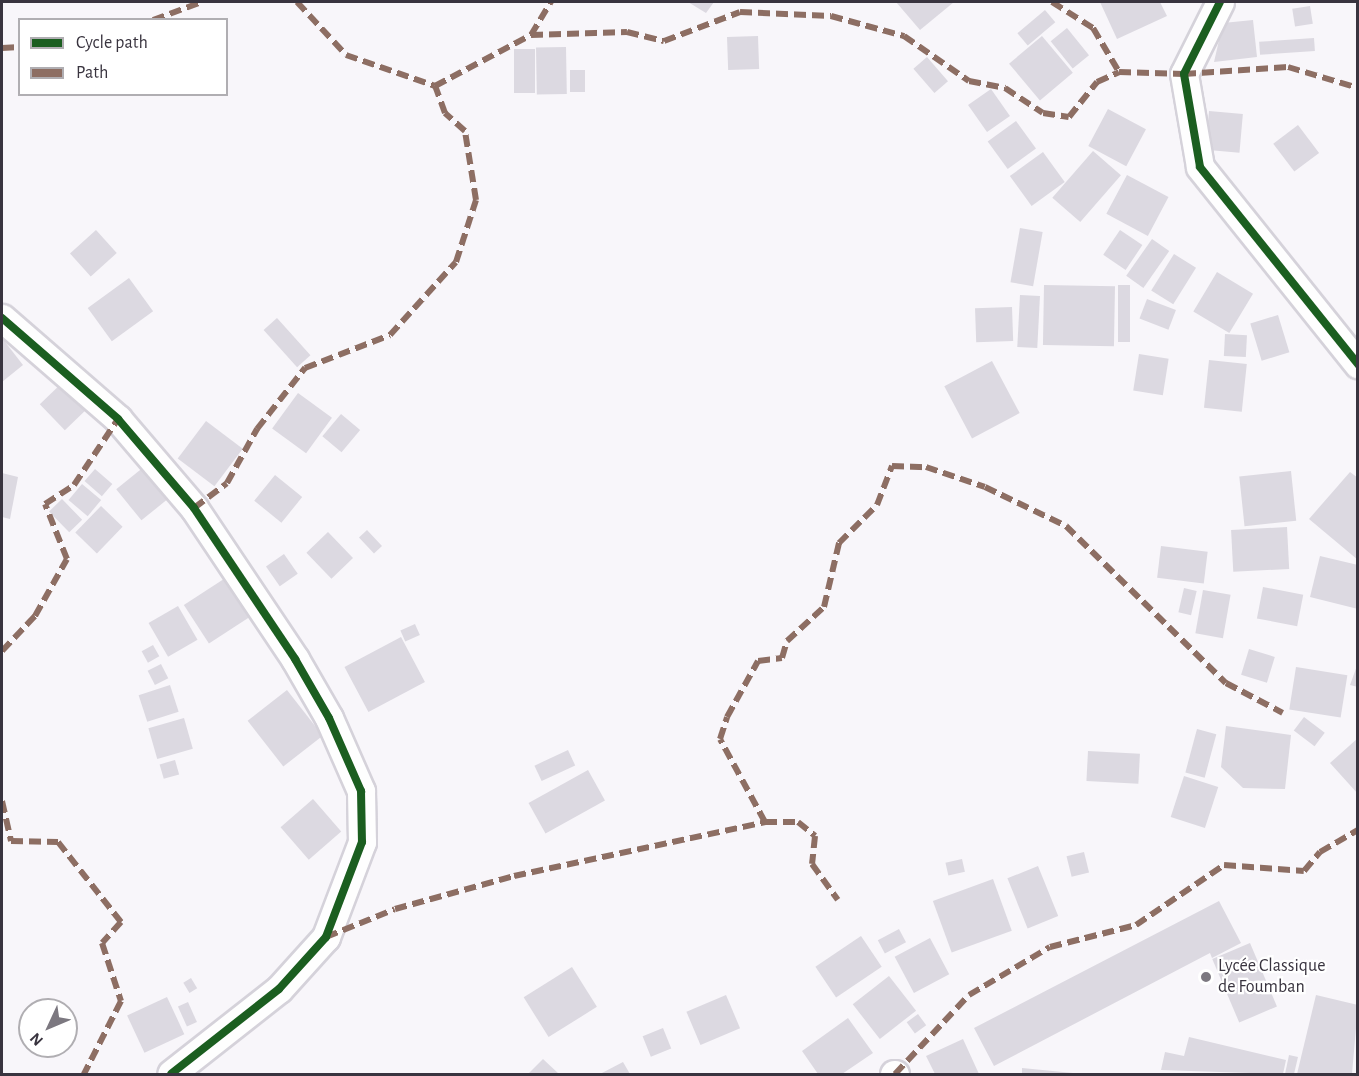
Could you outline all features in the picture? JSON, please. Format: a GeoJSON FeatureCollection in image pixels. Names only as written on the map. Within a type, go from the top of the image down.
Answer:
{"type":"FeatureCollection","features":[{"type":"Feature","properties":{"kind":"street"},"geometry":{"type":"LineString","coordinates":[[1220,2],[1184,74],[1200,167],[1358,364]]}},
{"type":"Feature","properties":{"kind":"street"},"geometry":{"type":"LineString","coordinates":[[2,318],[118,419],[194,508],[295,659],[329,718],[361,791],[362,842],[326,937],[279,989],[171,1074]]}},
{"type":"Feature","properties":{"kind":"building"},"geometry":{"type":"Polygon","coordinates":[[[688,2],[714,2],[706,13],[688,2]]]}},
{"type":"Feature","properties":{"kind":"building"},"geometry":{"type":"Polygon","coordinates":[[[896,2],[954,2],[920,30],[896,2]]]}},
{"type":"Feature","properties":{"kind":"building"},"geometry":{"type":"Polygon","coordinates":[[[1100,2],[1160,2],[1167,16],[1117,39],[1100,2]]]}},
{"type":"Feature","properties":{"kind":"building"},"geometry":{"type":"Polygon","coordinates":[[[1310,6],[1313,24],[1295,27],[1292,9],[1310,6]]]}},
{"type":"Feature","properties":{"kind":"building"},"geometry":{"type":"Polygon","coordinates":[[[1045,10],[1055,22],[1028,45],[1017,33],[1045,10]]]}},
{"type":"Feature","properties":{"kind":"building"},"geometry":{"type":"Polygon","coordinates":[[[1253,20],[1257,57],[1214,62],[1223,23],[1253,20]]]}},
{"type":"Feature","properties":{"kind":"building"},"geometry":{"type":"Polygon","coordinates":[[[1067,28],[1089,55],[1073,68],[1051,41],[1067,28]]]}},
{"type":"Feature","properties":{"kind":"building"},"geometry":{"type":"Polygon","coordinates":[[[758,36],[759,69],[728,70],[727,37],[758,36]]]}},
{"type":"Feature","properties":{"kind":"building"},"geometry":{"type":"Polygon","coordinates":[[[1042,36],[1073,73],[1040,100],[1009,64],[1042,36]]]}},
{"type":"Feature","properties":{"kind":"building"},"geometry":{"type":"Polygon","coordinates":[[[1314,38],[1315,51],[1260,55],[1259,42],[1314,38]]]}},
{"type":"Feature","properties":{"kind":"building"},"geometry":{"type":"Polygon","coordinates":[[[566,47],[567,94],[537,95],[536,48],[566,47]]]}},
{"type":"Feature","properties":{"kind":"building"},"geometry":{"type":"Polygon","coordinates":[[[514,49],[535,49],[535,93],[514,93],[514,49]]]}},
{"type":"Feature","properties":{"kind":"building"},"geometry":{"type":"Polygon","coordinates":[[[927,57],[948,81],[934,93],[913,69],[927,57]]]}},
{"type":"Feature","properties":{"kind":"building"},"geometry":{"type":"Polygon","coordinates":[[[570,70],[585,70],[585,92],[570,92],[570,70]]]}},
{"type":"Feature","properties":{"kind":"building"},"geometry":{"type":"Polygon","coordinates":[[[991,89],[1010,116],[987,132],[968,105],[991,89]]]}},
{"type":"Feature","properties":{"kind":"building"},"geometry":{"type":"Polygon","coordinates":[[[1108,109],[1146,129],[1126,166],[1088,146],[1108,109]]]}},
{"type":"Feature","properties":{"kind":"building"},"geometry":{"type":"Polygon","coordinates":[[[1209,111],[1243,114],[1239,153],[1206,150],[1209,111]]]}},
{"type":"Feature","properties":{"kind":"building"},"geometry":{"type":"Polygon","coordinates":[[[1016,121],[1036,149],[1008,169],[988,142],[1016,121]]]}},
{"type":"Feature","properties":{"kind":"building"},"geometry":{"type":"Polygon","coordinates":[[[1298,125],[1319,153],[1294,172],[1273,144],[1298,125]]]}},
{"type":"Feature","properties":{"kind":"building"},"geometry":{"type":"Polygon","coordinates":[[[1093,151],[1121,175],[1080,222],[1052,198],[1093,151]]]}},
{"type":"Feature","properties":{"kind":"building"},"geometry":{"type":"Polygon","coordinates":[[[1043,152],[1065,182],[1032,206],[1010,176],[1043,152]]]}},
{"type":"Feature","properties":{"kind":"building"},"geometry":{"type":"Polygon","coordinates":[[[1127,175],[1168,197],[1148,236],[1106,214],[1127,175]]]}},
{"type":"Feature","properties":{"kind":"building"},"geometry":{"type":"Polygon","coordinates":[[[1020,228],[1043,232],[1033,286],[1010,282],[1020,228]]]}},
{"type":"Feature","properties":{"kind":"building"},"geometry":{"type":"Polygon","coordinates":[[[96,230],[117,253],[91,276],[70,253],[96,230]]]}},
{"type":"Feature","properties":{"kind":"building"},"geometry":{"type":"Polygon","coordinates":[[[1120,230],[1142,245],[1126,270],[1103,255],[1120,230]]]}},
{"type":"Feature","properties":{"kind":"building"},"geometry":{"type":"Polygon","coordinates":[[[1152,239],[1169,251],[1143,288],[1126,276],[1152,239]]]}},
{"type":"Feature","properties":{"kind":"building"},"geometry":{"type":"Polygon","coordinates":[[[1174,254],[1196,268],[1173,304],[1151,290],[1174,254]]]}},
{"type":"Feature","properties":{"kind":"building"},"geometry":{"type":"Polygon","coordinates":[[[1217,272],[1253,294],[1229,333],[1193,311],[1217,272]]]}},
{"type":"Feature","properties":{"kind":"building"},"geometry":{"type":"Polygon","coordinates":[[[129,278],[153,311],[112,341],[88,308],[129,278]]]}},
{"type":"Feature","properties":{"kind":"building"},"geometry":{"type":"Polygon","coordinates":[[[1044,285],[1115,286],[1114,346],[1043,345],[1044,285]]]}},
{"type":"Feature","properties":{"kind":"building"},"geometry":{"type":"Polygon","coordinates":[[[1118,285],[1130,285],[1130,342],[1118,342],[1118,285]]]}},
{"type":"Feature","properties":{"kind":"building"},"geometry":{"type":"Polygon","coordinates":[[[1020,295],[1040,296],[1037,348],[1017,347],[1020,295]]]}},
{"type":"Feature","properties":{"kind":"building"},"geometry":{"type":"Polygon","coordinates":[[[1147,299],[1176,310],[1168,330],[1139,319],[1147,299]]]}},
{"type":"Feature","properties":{"kind":"building"},"geometry":{"type":"Polygon","coordinates":[[[1012,307],[1013,341],[976,342],[975,308],[1012,307]]]}},
{"type":"Feature","properties":{"kind":"building"},"geometry":{"type":"Polygon","coordinates":[[[1278,315],[1289,352],[1262,361],[1250,323],[1278,315]]]}},
{"type":"Feature","properties":{"kind":"building"},"geometry":{"type":"Polygon","coordinates":[[[277,318],[310,355],[297,367],[264,330],[277,318]]]}},
{"type":"Feature","properties":{"kind":"building"},"geometry":{"type":"Polygon","coordinates":[[[1225,334],[1247,335],[1246,357],[1224,356],[1225,334]]]}},
{"type":"Feature","properties":{"kind":"building"},"geometry":{"type":"Polygon","coordinates":[[[2,338],[23,365],[2,382],[2,338]]]}},
{"type":"Feature","properties":{"kind":"building"},"geometry":{"type":"Polygon","coordinates":[[[1139,354],[1169,359],[1163,395],[1133,391],[1139,354]]]}},
{"type":"Feature","properties":{"kind":"building"},"geometry":{"type":"Polygon","coordinates":[[[1209,360],[1247,364],[1242,412],[1204,408],[1209,360]]]}},
{"type":"Feature","properties":{"kind":"building"},"geometry":{"type":"Polygon","coordinates":[[[992,361],[1020,413],[972,438],[944,386],[992,361]]]}},
{"type":"Feature","properties":{"kind":"building"},"geometry":{"type":"Polygon","coordinates":[[[65,380],[90,406],[65,430],[40,404],[65,380]]]}},
{"type":"Feature","properties":{"kind":"building"},"geometry":{"type":"Polygon","coordinates":[[[298,393],[332,418],[306,453],[272,429],[298,393]]]}},
{"type":"Feature","properties":{"kind":"building"},"geometry":{"type":"Polygon","coordinates":[[[341,414],[360,430],[342,452],[322,436],[341,414]]]}},
{"type":"Feature","properties":{"kind":"building"},"geometry":{"type":"Polygon","coordinates":[[[206,421],[243,449],[214,486],[178,459],[206,421]]]}},
{"type":"Feature","properties":{"kind":"building"},"geometry":{"type":"Polygon","coordinates":[[[145,466],[170,497],[141,520],[116,489],[145,466]]]}},
{"type":"Feature","properties":{"kind":"building"},"geometry":{"type":"Polygon","coordinates":[[[95,469],[112,484],[102,496],[85,481],[95,469]]]}},
{"type":"Feature","properties":{"kind":"building"},"geometry":{"type":"Polygon","coordinates":[[[1291,471],[1296,521],[1245,526],[1239,476],[1291,471]]]}},
{"type":"Feature","properties":{"kind":"building"},"geometry":{"type":"Polygon","coordinates":[[[1350,472],[1358,478],[1358,560],[1309,519],[1350,472]]]}},
{"type":"Feature","properties":{"kind":"building"},"geometry":{"type":"Polygon","coordinates":[[[2,473],[18,477],[10,519],[2,517],[2,473]]]}},
{"type":"Feature","properties":{"kind":"building"},"geometry":{"type":"Polygon","coordinates":[[[275,475],[302,497],[281,523],[254,501],[275,475]]]}},
{"type":"Feature","properties":{"kind":"building"},"geometry":{"type":"Polygon","coordinates":[[[82,484],[101,500],[88,516],[69,500],[82,484]]]}},
{"type":"Feature","properties":{"kind":"building"},"geometry":{"type":"Polygon","coordinates":[[[62,499],[82,520],[69,532],[49,512],[62,499]]]}},
{"type":"Feature","properties":{"kind":"building"},"geometry":{"type":"Polygon","coordinates":[[[101,506],[123,527],[97,553],[75,533],[101,506]]]}},
{"type":"Feature","properties":{"kind":"building"},"geometry":{"type":"Polygon","coordinates":[[[1287,527],[1289,569],[1233,572],[1231,530],[1287,527]]]}},
{"type":"Feature","properties":{"kind":"building"},"geometry":{"type":"Polygon","coordinates":[[[367,530],[382,546],[374,554],[359,538],[367,530]]]}},
{"type":"Feature","properties":{"kind":"building"},"geometry":{"type":"Polygon","coordinates":[[[328,532],[353,558],[331,579],[306,553],[328,532]]]}},
{"type":"Feature","properties":{"kind":"building"},"geometry":{"type":"Polygon","coordinates":[[[1161,546],[1208,552],[1204,583],[1157,578],[1161,546]]]}},
{"type":"Feature","properties":{"kind":"building"},"geometry":{"type":"Polygon","coordinates":[[[284,554],[298,574],[280,586],[266,567],[284,554]]]}},
{"type":"Feature","properties":{"kind":"building"},"geometry":{"type":"Polygon","coordinates":[[[1320,556],[1358,565],[1358,609],[1310,597],[1320,556]]]}},
{"type":"Feature","properties":{"kind":"building"},"geometry":{"type":"Polygon","coordinates":[[[230,575],[255,614],[209,644],[184,605],[230,575]]]}},
{"type":"Feature","properties":{"kind":"building"},"geometry":{"type":"Polygon","coordinates":[[[1263,587],[1303,595],[1297,626],[1257,618],[1263,587]]]}},
{"type":"Feature","properties":{"kind":"building"},"geometry":{"type":"Polygon","coordinates":[[[1184,588],[1197,591],[1191,615],[1178,612],[1184,588]]]}},
{"type":"Feature","properties":{"kind":"building"},"geometry":{"type":"Polygon","coordinates":[[[1203,590],[1231,595],[1223,638],[1195,633],[1203,590]]]}},
{"type":"Feature","properties":{"kind":"building"},"geometry":{"type":"Polygon","coordinates":[[[178,606],[198,640],[168,657],[149,623],[178,606]]]}},
{"type":"Feature","properties":{"kind":"building"},"geometry":{"type":"Polygon","coordinates":[[[415,624],[420,635],[405,641],[400,631],[415,624]]]}},
{"type":"Feature","properties":{"kind":"building"},"geometry":{"type":"Polygon","coordinates":[[[401,637],[425,682],[368,712],[344,667],[401,637]]]}},
{"type":"Feature","properties":{"kind":"building"},"geometry":{"type":"Polygon","coordinates":[[[153,645],[159,656],[148,663],[142,651],[153,645]]]}},
{"type":"Feature","properties":{"kind":"building"},"geometry":{"type":"Polygon","coordinates":[[[1249,649],[1275,657],[1267,683],[1241,675],[1249,649]]]}},
{"type":"Feature","properties":{"kind":"building"},"geometry":{"type":"Polygon","coordinates":[[[1358,663],[1358,687],[1350,685],[1358,663]]]}},
{"type":"Feature","properties":{"kind":"building"},"geometry":{"type":"Polygon","coordinates":[[[161,664],[168,678],[155,685],[148,671],[161,664]]]}},
{"type":"Feature","properties":{"kind":"building"},"geometry":{"type":"Polygon","coordinates":[[[1296,667],[1347,675],[1341,718],[1289,709],[1296,667]]]}},
{"type":"Feature","properties":{"kind":"building"},"geometry":{"type":"Polygon","coordinates":[[[170,685],[179,712],[147,722],[139,695],[170,685]]]}},
{"type":"Feature","properties":{"kind":"building"},"geometry":{"type":"Polygon","coordinates":[[[287,690],[323,736],[283,766],[248,721],[287,690]]]}},
{"type":"Feature","properties":{"kind":"building"},"geometry":{"type":"Polygon","coordinates":[[[1304,717],[1325,733],[1315,746],[1294,731],[1304,717]]]}},
{"type":"Feature","properties":{"kind":"building"},"geometry":{"type":"Polygon","coordinates":[[[184,718],[193,749],[157,759],[148,728],[184,718]]]}},
{"type":"Feature","properties":{"kind":"building"},"geometry":{"type":"Polygon","coordinates":[[[1226,726],[1291,735],[1285,789],[1243,788],[1221,767],[1226,726]]]}},
{"type":"Feature","properties":{"kind":"building"},"geometry":{"type":"Polygon","coordinates":[[[1197,729],[1216,734],[1205,778],[1185,772],[1197,729]]]}},
{"type":"Feature","properties":{"kind":"building"},"geometry":{"type":"Polygon","coordinates":[[[1358,738],[1358,794],[1330,763],[1358,738]]]}},
{"type":"Feature","properties":{"kind":"building"},"geometry":{"type":"Polygon","coordinates":[[[568,750],[575,765],[542,781],[534,766],[568,750]]]}},
{"type":"Feature","properties":{"kind":"building"},"geometry":{"type":"Polygon","coordinates":[[[1088,751],[1140,754],[1138,784],[1086,781],[1088,751]]]}},
{"type":"Feature","properties":{"kind":"building"},"geometry":{"type":"Polygon","coordinates":[[[175,760],[179,774],[164,779],[160,764],[175,760]]]}},
{"type":"Feature","properties":{"kind":"building"},"geometry":{"type":"Polygon","coordinates":[[[588,770],[605,801],[545,834],[529,803],[588,770]]]}},
{"type":"Feature","properties":{"kind":"building"},"geometry":{"type":"Polygon","coordinates":[[[1184,776],[1218,787],[1205,828],[1171,817],[1184,776]]]}},
{"type":"Feature","properties":{"kind":"building"},"geometry":{"type":"Polygon","coordinates":[[[313,799],[341,831],[309,860],[281,827],[313,799]]]}},
{"type":"Feature","properties":{"kind":"building"},"geometry":{"type":"Polygon","coordinates":[[[1084,852],[1089,872],[1072,877],[1067,856],[1084,852]]]}},
{"type":"Feature","properties":{"kind":"building"},"geometry":{"type":"Polygon","coordinates":[[[962,859],[965,872],[948,875],[945,863],[962,859]]]}},
{"type":"Feature","properties":{"kind":"building"},"geometry":{"type":"Polygon","coordinates":[[[1038,866],[1058,916],[1028,928],[1007,878],[1038,866]]]}},
{"type":"Feature","properties":{"kind":"building"},"geometry":{"type":"Polygon","coordinates":[[[993,879],[1012,931],[952,953],[933,901],[993,879]]]}},
{"type":"Feature","properties":{"kind":"building"},"geometry":{"type":"Polygon","coordinates":[[[1219,901],[1241,943],[1212,958],[1210,953],[994,1066],[974,1028],[1219,901]]]}},
{"type":"Feature","properties":{"kind":"building"},"geometry":{"type":"Polygon","coordinates":[[[899,929],[906,942],[885,954],[878,940],[899,929]]]}},
{"type":"Feature","properties":{"kind":"building"},"geometry":{"type":"Polygon","coordinates":[[[861,936],[882,967],[836,997],[815,967],[861,936]]]}},
{"type":"Feature","properties":{"kind":"building"},"geometry":{"type":"Polygon","coordinates":[[[930,938],[949,974],[914,993],[895,957],[930,938]]]}},
{"type":"Feature","properties":{"kind":"building"},"geometry":{"type":"Polygon","coordinates":[[[1250,943],[1277,1007],[1239,1023],[1212,959],[1250,943]]]}},
{"type":"Feature","properties":{"kind":"building"},"geometry":{"type":"Polygon","coordinates":[[[572,967],[597,1007],[549,1037],[524,997],[572,967]]]}},
{"type":"Feature","properties":{"kind":"building"},"geometry":{"type":"Polygon","coordinates":[[[889,976],[916,1011],[880,1039],[853,1004],[889,976]]]}},
{"type":"Feature","properties":{"kind":"building"},"geometry":{"type":"Polygon","coordinates":[[[191,978],[197,988],[189,993],[183,983],[191,978]]]}},
{"type":"Feature","properties":{"kind":"building"},"geometry":{"type":"Polygon","coordinates":[[[726,995],[740,1028],[700,1045],[686,1012],[726,995]]]}},
{"type":"Feature","properties":{"kind":"building"},"geometry":{"type":"Polygon","coordinates":[[[1316,995],[1358,1005],[1352,1074],[1297,1074],[1316,995]]]}},
{"type":"Feature","properties":{"kind":"building"},"geometry":{"type":"Polygon","coordinates":[[[167,997],[184,1034],[144,1053],[127,1016],[167,997]]]}},
{"type":"Feature","properties":{"kind":"building"},"geometry":{"type":"Polygon","coordinates":[[[188,1002],[197,1022],[187,1027],[178,1006],[188,1002]]]}},
{"type":"Feature","properties":{"kind":"building"},"geometry":{"type":"Polygon","coordinates":[[[918,1014],[926,1025],[915,1034],[907,1022],[918,1014]]]}},
{"type":"Feature","properties":{"kind":"building"},"geometry":{"type":"Polygon","coordinates":[[[848,1018],[873,1053],[842,1074],[818,1074],[802,1051],[848,1018]]]}},
{"type":"Feature","properties":{"kind":"building"},"geometry":{"type":"Polygon","coordinates":[[[663,1028],[671,1048],[651,1057],[643,1036],[663,1028]]]}},
{"type":"Feature","properties":{"kind":"building"},"geometry":{"type":"Polygon","coordinates":[[[1189,1037],[1286,1060],[1283,1074],[1161,1070],[1165,1052],[1184,1056],[1189,1037]]]}},
{"type":"Feature","properties":{"kind":"building"},"geometry":{"type":"Polygon","coordinates":[[[963,1039],[979,1074],[935,1074],[926,1056],[963,1039]]]}},
{"type":"Feature","properties":{"kind":"building"},"geometry":{"type":"Polygon","coordinates":[[[1289,1055],[1298,1057],[1294,1074],[1285,1074],[1289,1055]]]}},
{"type":"Feature","properties":{"kind":"building"},"geometry":{"type":"Polygon","coordinates":[[[543,1059],[559,1074],[528,1074],[543,1059]]]}},
{"type":"Feature","properties":{"kind":"building"},"geometry":{"type":"Polygon","coordinates":[[[623,1062],[630,1074],[600,1074],[623,1062]]]}},
{"type":"Feature","properties":{"kind":"building"},"geometry":{"type":"Polygon","coordinates":[[[1022,1068],[1073,1073],[1073,1074],[1022,1074],[1022,1068]]]}},
{"type":"Feature","properties":{"kind":"marked path"},"geometry":{"type":"LineString","coordinates":[[158,18],[202,2]]}},
{"type":"Feature","properties":{"kind":"marked path"},"geometry":{"type":"LineString","coordinates":[[297,2],[346,55],[435,86],[531,35],[551,2]]}},
{"type":"Feature","properties":{"kind":"marked path"},"geometry":{"type":"LineString","coordinates":[[1052,2],[1093,28],[1119,72]]}},
{"type":"Feature","properties":{"kind":"marked path"},"geometry":{"type":"LineString","coordinates":[[531,35],[627,32],[664,41],[740,12],[831,16],[904,36],[969,81],[1005,88],[1043,113],[1069,117],[1097,82],[1119,72],[1184,74],[1288,67],[1358,88]]}},
{"type":"Feature","properties":{"kind":"marked path"},"geometry":{"type":"LineString","coordinates":[[2,48],[18,47]]}},
{"type":"Feature","properties":{"kind":"marked path"},"geometry":{"type":"LineString","coordinates":[[194,508],[227,483],[257,429],[305,368],[390,335],[456,262],[476,200],[465,131],[445,113],[435,86]]}},
{"type":"Feature","properties":{"kind":"marked path"},"geometry":{"type":"LineString","coordinates":[[2,651],[35,616],[67,559],[45,504],[74,485],[118,419]]}},
{"type":"Feature","properties":{"kind":"marked path"},"geometry":{"type":"LineString","coordinates":[[765,822],[720,739],[727,717],[758,661],[782,658],[787,641],[824,607],[839,543],[877,505],[892,466],[926,467],[985,487],[1066,526],[1226,683],[1283,713]]}},
{"type":"Feature","properties":{"kind":"marked path"},"geometry":{"type":"LineString","coordinates":[[2,801],[11,841],[58,842],[121,922],[102,943],[121,1001],[84,1074]]}},
{"type":"Feature","properties":{"kind":"marked path"},"geometry":{"type":"LineString","coordinates":[[326,937],[395,909],[514,876],[765,822],[798,822],[815,836],[812,864],[838,900]]}},
{"type":"Feature","properties":{"kind":"marked path"},"geometry":{"type":"LineString","coordinates":[[895,1074],[969,995],[1050,947],[1136,925],[1224,865],[1304,871],[1320,852],[1358,830]]}},
{"type":"Feature","properties":{"kind":"cycle path"},"geometry":{"type":"LineString","coordinates":[[1220,2],[1184,74],[1200,167],[1358,364]]}},
{"type":"Feature","properties":{"kind":"cycle path"},"geometry":{"type":"LineString","coordinates":[[2,318],[118,419],[194,508],[295,659],[329,718],[361,791],[362,842],[326,937],[279,989],[171,1074]]}},
{"type":"Feature","properties":{"kind":"place","name":"Lycée Classique de Foumban"},"geometry":{"type":"Point","coordinates":[1206,977]}}]}
